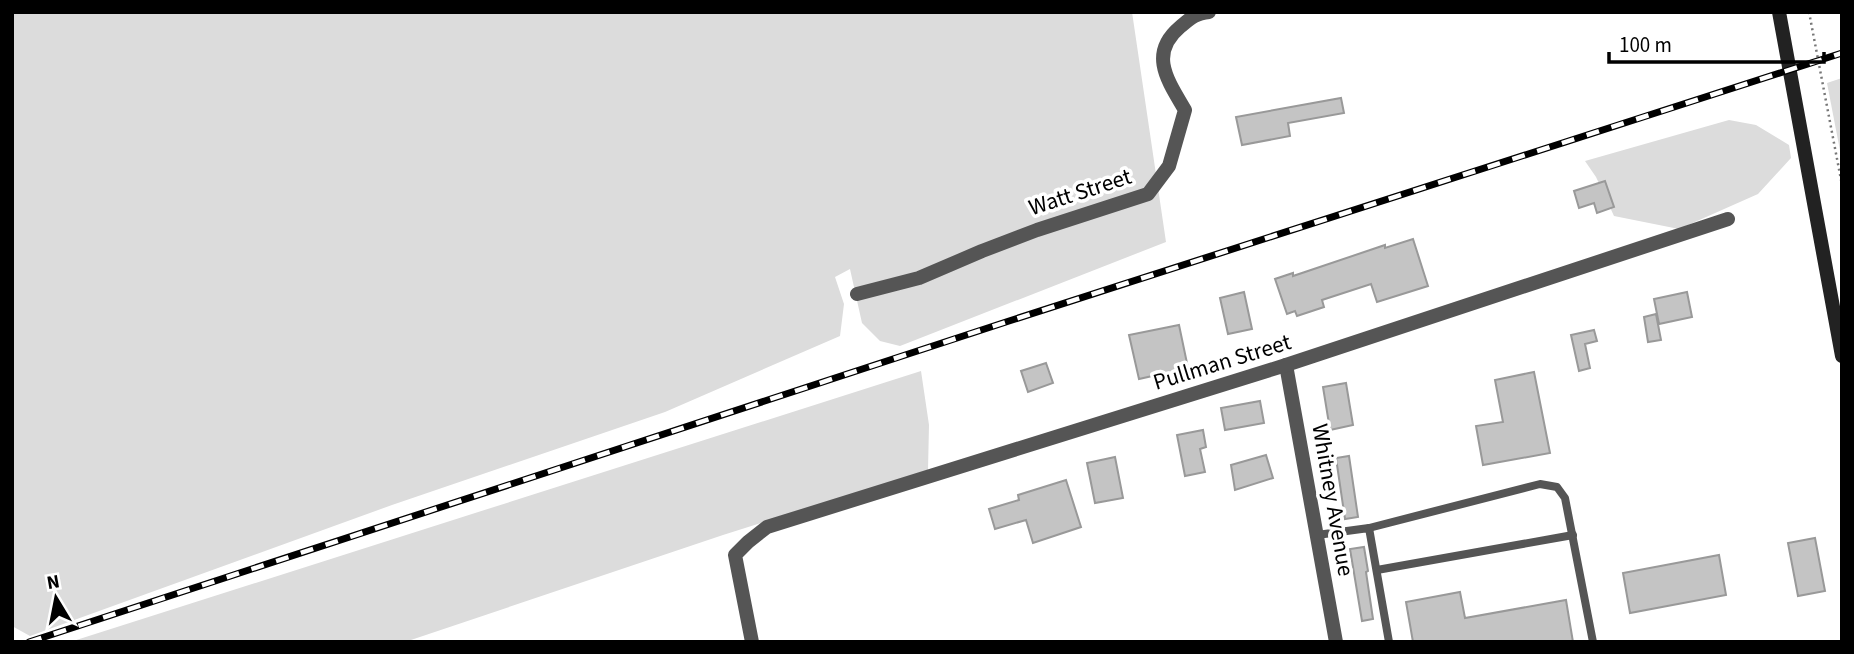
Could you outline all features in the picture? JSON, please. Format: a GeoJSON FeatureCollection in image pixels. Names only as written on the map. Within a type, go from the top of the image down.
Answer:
{"type":"FeatureCollection","features":[{"type":"Feature","properties":{"kind":"main road"},"geometry":{"type":"LineString","coordinates":[[1779,12],[1842,356]]}},
{"type":"Feature","properties":{"kind":"street","name":"Watt Street"},"geometry":{"type":"LineString","coordinates":[[857,293],[919,278],[1037,230],[1148,194],[1169,166],[1185,110],[1166,76],[1162,55],[1169,36],[1196,14],[1209,12]]}},
{"type":"Feature","properties":{"kind":"street","name":"Pullman Street"},"geometry":{"type":"LineString","coordinates":[[752,642],[735,555],[767,527],[1286,366],[1728,219]]}},
{"type":"Feature","properties":{"kind":"street","name":"Whitney Avenue"},"geometry":{"type":"LineString","coordinates":[[1286,366],[1336,642]]}},
{"type":"Feature","properties":{"kind":"lane"},"geometry":{"type":"LineString","coordinates":[[1317,535],[1368,528],[1540,484],[1557,487],[1565,498],[1593,642]]}},
{"type":"Feature","properties":{"kind":"lane"},"geometry":{"type":"LineString","coordinates":[[1368,528],[1390,642]]}},
{"type":"Feature","properties":{"kind":"lane"},"geometry":{"type":"LineString","coordinates":[[1377,570],[1573,535]]}},
{"type":"Feature","properties":{"kind":"path"},"geometry":{"type":"LineString","coordinates":[[1810,12],[1842,185]]}},
{"type":"Feature","properties":{"kind":"shaded area"},"geometry":{"type":"Polygon","coordinates":[[[12,12],[1132,12],[1166,242],[900,346],[880,341],[862,323],[850,269],[835,277],[844,304],[840,336],[665,412],[392,505],[30,636],[12,626],[12,12]]]}},
{"type":"Feature","properties":{"kind":"shaded area"},"geometry":{"type":"Polygon","coordinates":[[[1842,78],[1842,161],[1827,83],[1842,78]]]}},
{"type":"Feature","properties":{"kind":"shaded area"},"geometry":{"type":"Polygon","coordinates":[[[1729,120],[1756,125],[1789,145],[1791,158],[1758,194],[1679,229],[1614,216],[1596,177],[1585,161],[1729,120]]]}},
{"type":"Feature","properties":{"kind":"shaded area"},"geometry":{"type":"Polygon","coordinates":[[[921,371],[929,425],[928,470],[723,535],[405,642],[70,642],[921,371]]]}},
{"type":"Feature","properties":{"kind":"building"},"geometry":{"type":"Polygon","coordinates":[[[1341,98],[1344,113],[1288,123],[1290,136],[1242,145],[1236,117],[1341,98]]]}},
{"type":"Feature","properties":{"kind":"building"},"geometry":{"type":"Polygon","coordinates":[[[1605,181],[1614,207],[1597,213],[1594,203],[1579,208],[1574,191],[1605,181]]]}},
{"type":"Feature","properties":{"kind":"building"},"geometry":{"type":"Polygon","coordinates":[[[1413,239],[1428,286],[1377,302],[1371,284],[1322,300],[1324,307],[1297,316],[1295,311],[1287,314],[1275,279],[1293,273],[1293,276],[1385,245],[1385,248],[1413,239]]]}},
{"type":"Feature","properties":{"kind":"building"},"geometry":{"type":"Polygon","coordinates":[[[1244,292],[1252,329],[1228,334],[1220,298],[1244,292]]]}},
{"type":"Feature","properties":{"kind":"building"},"geometry":{"type":"Polygon","coordinates":[[[1687,292],[1692,317],[1659,324],[1654,299],[1687,292]]]}},
{"type":"Feature","properties":{"kind":"building"},"geometry":{"type":"Polygon","coordinates":[[[1656,314],[1661,340],[1648,342],[1644,317],[1656,314]]]}},
{"type":"Feature","properties":{"kind":"building"},"geometry":{"type":"Polygon","coordinates":[[[1179,325],[1188,368],[1139,379],[1129,335],[1179,325]]]}},
{"type":"Feature","properties":{"kind":"building"},"geometry":{"type":"Polygon","coordinates":[[[1594,330],[1597,341],[1585,344],[1590,368],[1579,371],[1571,335],[1594,330]]]}},
{"type":"Feature","properties":{"kind":"building"},"geometry":{"type":"Polygon","coordinates":[[[1046,363],[1053,383],[1028,392],[1021,371],[1046,363]]]}},
{"type":"Feature","properties":{"kind":"building"},"geometry":{"type":"Polygon","coordinates":[[[1534,372],[1550,453],[1483,465],[1476,426],[1503,422],[1495,380],[1534,372]]]}},
{"type":"Feature","properties":{"kind":"building"},"geometry":{"type":"Polygon","coordinates":[[[1346,383],[1353,425],[1330,430],[1323,387],[1346,383]]]}},
{"type":"Feature","properties":{"kind":"building"},"geometry":{"type":"Polygon","coordinates":[[[1260,401],[1264,423],[1225,430],[1221,408],[1260,401]]]}},
{"type":"Feature","properties":{"kind":"building"},"geometry":{"type":"Polygon","coordinates":[[[1203,430],[1206,447],[1200,449],[1205,472],[1185,476],[1177,435],[1203,430]]]}},
{"type":"Feature","properties":{"kind":"building"},"geometry":{"type":"Polygon","coordinates":[[[1266,455],[1273,478],[1235,490],[1231,465],[1266,455]]]}},
{"type":"Feature","properties":{"kind":"building"},"geometry":{"type":"Polygon","coordinates":[[[1349,456],[1358,517],[1345,519],[1336,458],[1349,456]]]}},
{"type":"Feature","properties":{"kind":"building"},"geometry":{"type":"Polygon","coordinates":[[[1115,457],[1123,498],[1095,503],[1087,463],[1115,457]]]}},
{"type":"Feature","properties":{"kind":"building"},"geometry":{"type":"Polygon","coordinates":[[[1066,480],[1081,527],[1033,543],[1026,520],[995,529],[989,509],[1019,500],[1018,495],[1066,480]]]}},
{"type":"Feature","properties":{"kind":"building"},"geometry":{"type":"Polygon","coordinates":[[[1815,538],[1825,591],[1798,596],[1788,543],[1815,538]]]}},
{"type":"Feature","properties":{"kind":"building"},"geometry":{"type":"Polygon","coordinates":[[[1364,547],[1373,619],[1362,621],[1350,549],[1364,547]]]}},
{"type":"Feature","properties":{"kind":"building"},"geometry":{"type":"Polygon","coordinates":[[[1719,555],[1726,595],[1630,613],[1623,573],[1719,555]]]}},
{"type":"Feature","properties":{"kind":"building"},"geometry":{"type":"Polygon","coordinates":[[[1460,592],[1465,618],[1566,600],[1573,642],[1413,642],[1406,602],[1460,592]]]}},
{"type":"Feature","properties":{"kind":"railway"},"geometry":{"type":"LineString","coordinates":[[29,642],[1009,321],[1842,53]]}}]}
